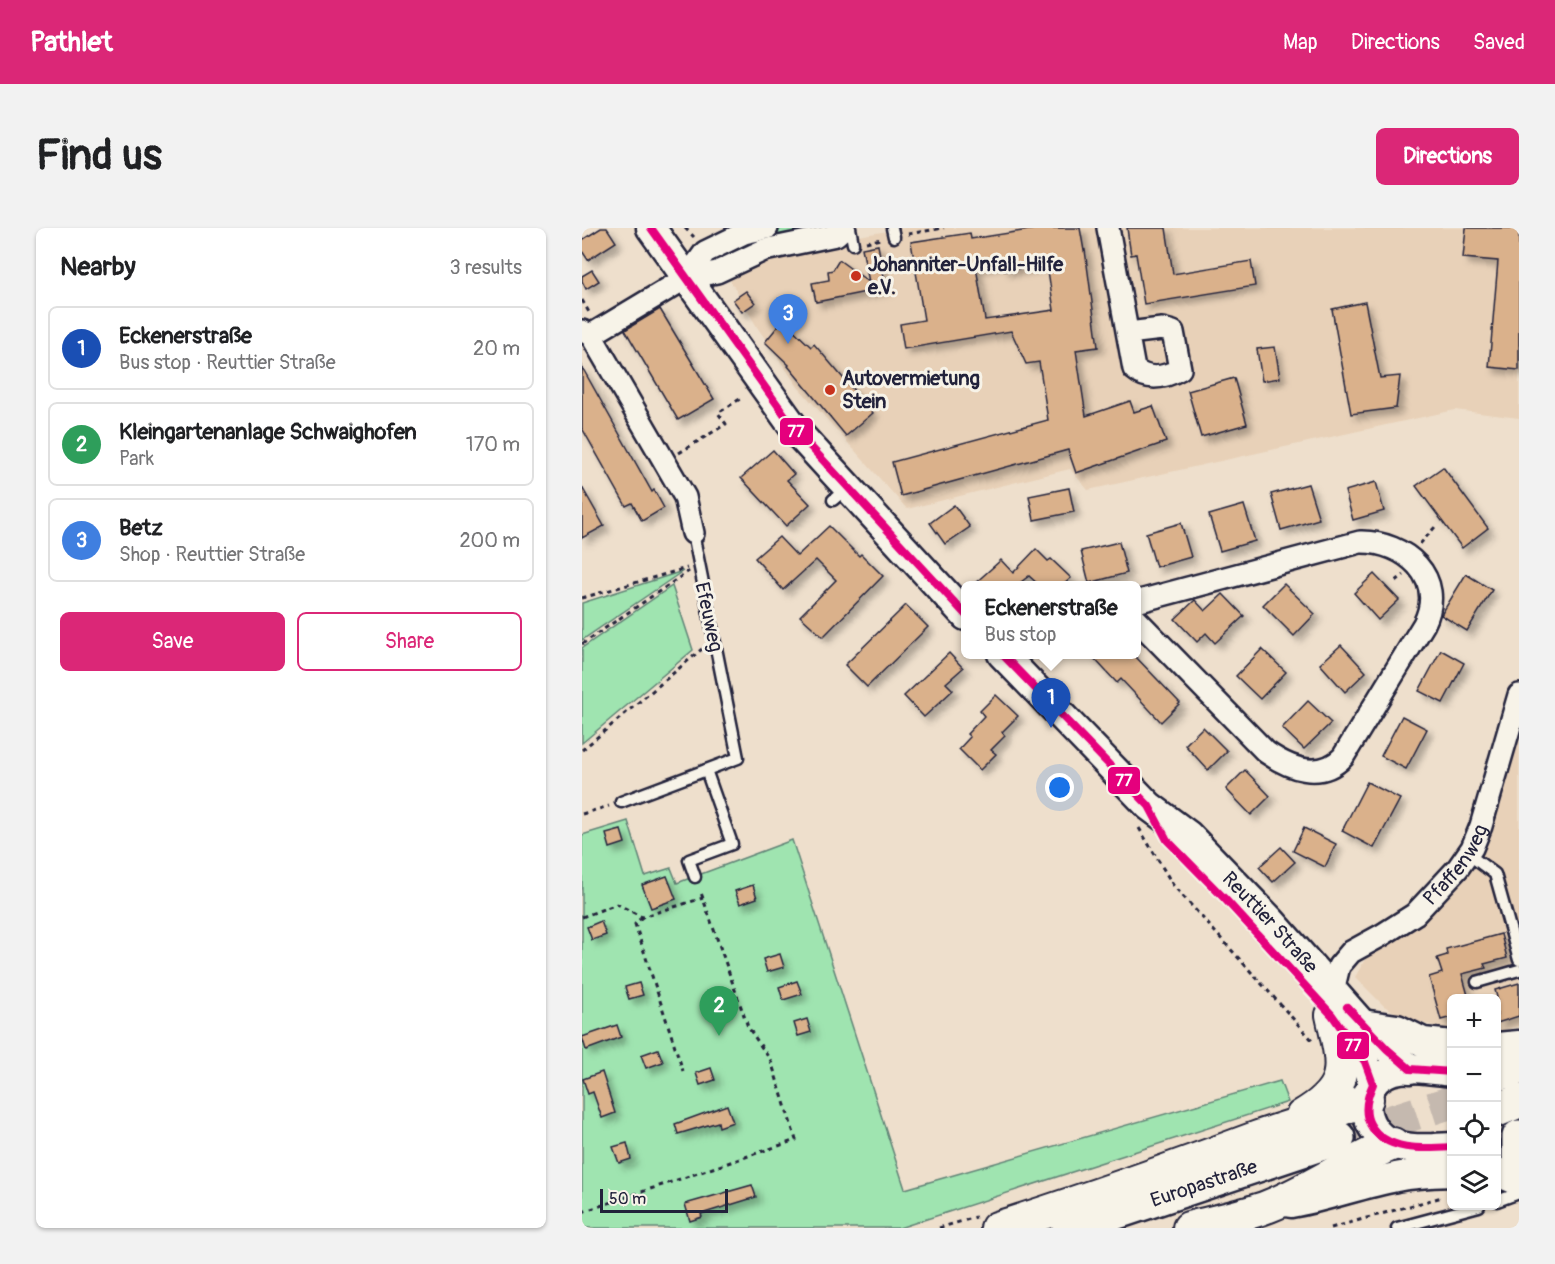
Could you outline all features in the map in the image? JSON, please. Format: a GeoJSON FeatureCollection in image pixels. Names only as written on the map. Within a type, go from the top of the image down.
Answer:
{"type":"FeatureCollection","features":[{"type":"Feature","properties":{"kind":"highway"},"geometry":{"type":"LineString","coordinates":[[1501,1073],[1519,1068]]}},
{"type":"Feature","properties":{"kind":"highway"},"geometry":{"type":"LineString","coordinates":[[1501,1108],[1519,1101]]}},
{"type":"Feature","properties":{"kind":"highway"},"geometry":{"type":"LineString","coordinates":[[1503,1175],[1519,1137]]}},
{"type":"Feature","properties":{"kind":"highway","name":"Europastraße"},"geometry":{"type":"LineString","coordinates":[[1070,1228],[1338,1138]]}},
{"type":"Feature","properties":{"kind":"main road"},"geometry":{"type":"LineString","coordinates":[[651,228],[840,494],[961,611]]}},
{"type":"Feature","properties":{"kind":"main road","name":"Reuttier Straße"},"geometry":{"type":"LineString","coordinates":[[1013,659],[1143,817],[1188,835],[1271,921],[1329,1003],[1365,1062],[1370,1091],[1366,1110],[1369,1123],[1378,1136],[1393,1144]]}},
{"type":"Feature","properties":{"kind":"main road"},"geometry":{"type":"LineString","coordinates":[[1281,1129],[1326,1101],[1338,1082],[1341,1060],[1329,1003]]}},
{"type":"Feature","properties":{"kind":"main road","name":"Reuttier Straße"},"geometry":{"type":"LineString","coordinates":[[1329,1003],[1362,1024],[1410,1069]]}},
{"type":"Feature","properties":{"kind":"main road"},"geometry":{"type":"LineString","coordinates":[[1362,1024],[1397,1029],[1423,1042],[1447,1044]]}},
{"type":"Feature","properties":{"kind":"main road"},"geometry":{"type":"LineString","coordinates":[[1501,1047],[1519,1045]]}},
{"type":"Feature","properties":{"kind":"main road"},"geometry":{"type":"LineString","coordinates":[[998,1228],[1095,1197],[1281,1129],[1335,1114],[1370,1091],[1384,1074],[1394,1070],[1447,1072]]}},
{"type":"Feature","properties":{"kind":"main road"},"geometry":{"type":"LineString","coordinates":[[1268,1206],[1393,1144],[1421,1148],[1447,1147]]}},
{"type":"Feature","properties":{"kind":"main road"},"geometry":{"type":"LineString","coordinates":[[1189,1228],[1268,1206],[1309,1200],[1395,1177],[1417,1174],[1447,1183]]}},
{"type":"Feature","properties":{"kind":"street"},"geometry":{"type":"LineString","coordinates":[[686,278],[705,252],[744,233],[767,228]]}},
{"type":"Feature","properties":{"kind":"street"},"geometry":{"type":"LineString","coordinates":[[1108,228],[1128,333]]}},
{"type":"Feature","properties":{"kind":"street"},"geometry":{"type":"LineString","coordinates":[[586,333],[686,278],[717,272],[764,250],[836,235],[848,236]]}},
{"type":"Feature","properties":{"kind":"street","name":"Efeuweg"},"geometry":{"type":"LineString","coordinates":[[586,333],[685,497],[693,533]]}},
{"type":"Feature","properties":{"kind":"street"},"geometry":{"type":"LineString","coordinates":[[1141,601],[1360,542],[1373,542],[1395,548],[1417,566],[1426,579],[1429,604],[1424,624],[1343,757],[1328,767],[1309,770],[1292,767],[1266,752],[1141,623]]}},
{"type":"Feature","properties":{"kind":"street","name":"Pfaffenweg"},"geometry":{"type":"LineString","coordinates":[[1329,1003],[1339,966],[1351,952],[1415,914],[1441,888],[1472,848],[1481,826],[1518,700]]}},
{"type":"Feature","properties":{"kind":"lane"},"geometry":{"type":"LineString","coordinates":[[848,236],[850,228]]}},
{"type":"Feature","properties":{"kind":"lane","name":"Efeuweg"},"geometry":{"type":"LineString","coordinates":[[621,802],[738,758],[693,533]]}},
{"type":"Feature","properties":{"kind":"lane"},"geometry":{"type":"LineString","coordinates":[[695,877],[689,860],[732,844],[706,770]]}},
{"type":"Feature","properties":{"kind":"lane"},"geometry":{"type":"LineString","coordinates":[[1468,854],[1495,874],[1519,960]]}},
{"type":"Feature","properties":{"kind":"lane"},"geometry":{"type":"LineString","coordinates":[[1477,982],[1519,970]]}},
{"type":"Feature","properties":{"kind":"lane"},"geometry":{"type":"LineString","coordinates":[[1503,1175],[1519,1193]]}},
{"type":"Feature","properties":{"kind":"lane"},"geometry":{"type":"LineString","coordinates":[[1397,1228],[1464,1210]]}},
{"type":"Feature","properties":{"kind":"path"},"geometry":{"type":"LineString","coordinates":[[685,228],[705,252]]}},
{"type":"Feature","properties":{"kind":"path"},"geometry":{"type":"LineString","coordinates":[[665,462],[726,424],[718,413],[744,396]]}},
{"type":"Feature","properties":{"kind":"path"},"geometry":{"type":"LineString","coordinates":[[582,598],[698,565]]}},
{"type":"Feature","properties":{"kind":"path"},"geometry":{"type":"LineString","coordinates":[[582,644],[698,565]]}},
{"type":"Feature","properties":{"kind":"path"},"geometry":{"type":"LineString","coordinates":[[582,750],[713,640]]}},
{"type":"Feature","properties":{"kind":"path"},"geometry":{"type":"LineString","coordinates":[[582,814],[621,802]]}},
{"type":"Feature","properties":{"kind":"path"},"geometry":{"type":"LineString","coordinates":[[1143,817],[1173,885],[1319,1047]]}},
{"type":"Feature","properties":{"kind":"path"},"geometry":{"type":"LineString","coordinates":[[582,1212],[796,1140],[771,1061],[748,1028],[703,898],[642,917],[634,924],[683,1071]]}},
{"type":"Feature","properties":{"kind":"path"},"geometry":{"type":"LineString","coordinates":[[582,917],[617,904],[642,917]]}},
{"type":"Feature","properties":{"kind":"path"},"geometry":{"type":"LineString","coordinates":[[1331,1228],[1447,1185]]}},
{"type":"Feature","properties":{"kind":"shaded area"},"geometry":{"type":"Polygon","coordinates":[[[905,228],[1519,228],[1519,418],[1455,410],[1088,490],[1070,469],[907,509],[798,387],[757,327],[727,275],[777,250],[905,228]]]}},
{"type":"Feature","properties":{"kind":"shaded area"},"geometry":{"type":"Polygon","coordinates":[[[1519,721],[1519,1026],[1501,1031],[1501,994],[1447,994],[1447,1029],[1409,1020],[1384,1006],[1355,977],[1366,958],[1422,924],[1463,882],[1484,851],[1497,809],[1519,721]]]}},
{"type":"Feature","properties":{"kind":"green space"},"geometry":{"type":"Polygon","coordinates":[[[784,228],[835,228],[718,268],[710,253],[745,237],[784,228]]]}},
{"type":"Feature","properties":{"kind":"green space"},"geometry":{"type":"Polygon","coordinates":[[[683,571],[582,640],[582,603],[683,571]]]}},
{"type":"Feature","properties":{"kind":"green space"},"geometry":{"type":"Polygon","coordinates":[[[672,586],[693,650],[582,743],[582,648],[672,586]]]}},
{"type":"Feature","properties":{"kind":"green space"},"geometry":{"type":"Polygon","coordinates":[[[628,821],[645,876],[671,868],[677,883],[792,840],[905,1189],[1280,1081],[1288,1102],[899,1228],[582,1228],[582,835],[628,821]]]}},
{"type":"Feature","properties":{"kind":"building"},"geometry":{"type":"Polygon","coordinates":[[[601,228],[607,228],[616,242],[588,260],[582,251],[582,240],[601,228]]]}},
{"type":"Feature","properties":{"kind":"building"},"geometry":{"type":"Polygon","coordinates":[[[1042,228],[1080,228],[1098,347],[1076,350],[1086,416],[1130,401],[1134,412],[1153,406],[1166,442],[1076,473],[1068,450],[901,496],[892,462],[1048,420],[1039,362],[1026,364],[1011,331],[904,349],[900,324],[924,320],[911,242],[970,233],[971,239],[1042,228]],[[1004,262],[976,267],[985,320],[1054,310],[1047,264],[1005,271],[1004,262]]]}},
{"type":"Feature","properties":{"kind":"building"},"geometry":{"type":"Polygon","coordinates":[[[1127,228],[1166,228],[1173,274],[1251,261],[1255,286],[1144,304],[1136,254],[1131,255],[1127,228]]]}},
{"type":"Feature","properties":{"kind":"building"},"geometry":{"type":"Polygon","coordinates":[[[1466,228],[1519,228],[1519,370],[1489,367],[1498,261],[1463,258],[1466,228]]]}},
{"type":"Feature","properties":{"kind":"building","name":"Johanniter-Unfall-Hilfe e.V."},"geometry":{"type":"Polygon","coordinates":[[[878,245],[886,288],[816,302],[812,283],[829,280],[828,271],[833,270],[839,260],[869,282],[862,248],[878,245]]]}},
{"type":"Feature","properties":{"kind":"building"},"geometry":{"type":"Polygon","coordinates":[[[592,270],[599,281],[586,289],[582,276],[592,270]]]}},
{"type":"Feature","properties":{"kind":"building"},"geometry":{"type":"Polygon","coordinates":[[[746,291],[755,303],[742,312],[733,300],[746,291]]]}},
{"type":"Feature","properties":{"kind":"building"},"geometry":{"type":"Polygon","coordinates":[[[1365,302],[1380,378],[1400,376],[1396,408],[1351,414],[1332,309],[1365,302]]]}},
{"type":"Feature","properties":{"kind":"building"},"geometry":{"type":"Polygon","coordinates":[[[660,309],[714,399],[678,420],[625,330],[660,309]]]}},
{"type":"Feature","properties":{"kind":"building","name":"Autovermietung Stein"},"geometry":{"type":"Polygon","coordinates":[[[783,320],[811,347],[814,344],[873,413],[846,436],[789,365],[765,342],[783,320]]]}},
{"type":"Feature","properties":{"kind":"building"},"geometry":{"type":"Polygon","coordinates":[[[1275,347],[1280,378],[1262,381],[1257,349],[1275,347]]]}},
{"type":"Feature","properties":{"kind":"building"},"geometry":{"type":"Polygon","coordinates":[[[582,367],[652,492],[654,490],[664,508],[642,521],[632,503],[626,506],[582,428],[582,367]]]}},
{"type":"Feature","properties":{"kind":"building"},"geometry":{"type":"Polygon","coordinates":[[[1234,378],[1247,424],[1201,437],[1188,391],[1234,378]]]}},
{"type":"Feature","properties":{"kind":"building"},"geometry":{"type":"Polygon","coordinates":[[[773,450],[794,474],[787,480],[810,504],[786,526],[741,478],[773,450]]]}},
{"type":"Feature","properties":{"kind":"building"},"geometry":{"type":"Polygon","coordinates":[[[1443,467],[1488,528],[1462,548],[1416,486],[1443,467]]]}},
{"type":"Feature","properties":{"kind":"building"},"geometry":{"type":"Polygon","coordinates":[[[1376,482],[1384,511],[1353,520],[1345,491],[1376,482]]]}},
{"type":"Feature","properties":{"kind":"building"},"geometry":{"type":"Polygon","coordinates":[[[1308,484],[1319,519],[1281,530],[1271,494],[1308,484]]]}},
{"type":"Feature","properties":{"kind":"building"},"geometry":{"type":"Polygon","coordinates":[[[582,487],[604,526],[582,538],[582,487]]]}},
{"type":"Feature","properties":{"kind":"building"},"geometry":{"type":"Polygon","coordinates":[[[1069,488],[1074,512],[1034,520],[1029,496],[1069,488]]]}},
{"type":"Feature","properties":{"kind":"building"},"geometry":{"type":"Polygon","coordinates":[[[954,505],[970,527],[945,544],[930,523],[954,505]]]}},
{"type":"Feature","properties":{"kind":"building"},"geometry":{"type":"Polygon","coordinates":[[[1244,505],[1255,541],[1220,551],[1209,515],[1244,505]]]}},
{"type":"Feature","properties":{"kind":"building"},"geometry":{"type":"Polygon","coordinates":[[[1181,523],[1191,557],[1156,567],[1146,533],[1181,523]]]}},
{"type":"Feature","properties":{"kind":"building"},"geometry":{"type":"Polygon","coordinates":[[[829,526],[883,576],[823,637],[800,616],[836,580],[816,560],[783,590],[755,558],[779,537],[797,556],[829,526]]]}},
{"type":"Feature","properties":{"kind":"building"},"geometry":{"type":"Polygon","coordinates":[[[1119,542],[1127,573],[1088,581],[1081,551],[1119,542]]]}},
{"type":"Feature","properties":{"kind":"building"},"geometry":{"type":"Polygon","coordinates":[[[1036,549],[1048,561],[1051,559],[1071,578],[1068,581],[1035,581],[1029,576],[1022,581],[977,581],[1001,560],[1013,573],[1036,549]]]}},
{"type":"Feature","properties":{"kind":"building"},"geometry":{"type":"Polygon","coordinates":[[[1374,574],[1399,600],[1378,620],[1354,593],[1374,574]]]}},
{"type":"Feature","properties":{"kind":"building"},"geometry":{"type":"Polygon","coordinates":[[[1466,574],[1492,590],[1467,631],[1441,615],[1466,574]]]}},
{"type":"Feature","properties":{"kind":"building"},"geometry":{"type":"Polygon","coordinates":[[[1284,584],[1315,614],[1294,636],[1263,605],[1284,584]]]}},
{"type":"Feature","properties":{"kind":"building"},"geometry":{"type":"Polygon","coordinates":[[[1223,594],[1244,616],[1215,643],[1206,633],[1197,642],[1175,619],[1195,600],[1205,611],[1223,594]]]}},
{"type":"Feature","properties":{"kind":"building"},"geometry":{"type":"Polygon","coordinates":[[[906,605],[928,627],[867,687],[845,665],[906,605]]]}},
{"type":"Feature","properties":{"kind":"building"},"geometry":{"type":"Polygon","coordinates":[[[1341,645],[1366,672],[1345,692],[1320,664],[1341,645]]]}},
{"type":"Feature","properties":{"kind":"building"},"geometry":{"type":"Polygon","coordinates":[[[1262,649],[1286,672],[1260,699],[1236,676],[1262,649]]]}},
{"type":"Feature","properties":{"kind":"building"},"geometry":{"type":"Polygon","coordinates":[[[1441,650],[1464,663],[1443,703],[1419,691],[1441,650]]]}},
{"type":"Feature","properties":{"kind":"building"},"geometry":{"type":"Polygon","coordinates":[[[949,653],[963,668],[946,683],[953,690],[924,717],[904,696],[949,653]]]}},
{"type":"Feature","properties":{"kind":"building"},"geometry":{"type":"Polygon","coordinates":[[[1095,659],[1138,659],[1180,703],[1161,722],[1121,679],[1117,683],[1095,659]]]}},
{"type":"Feature","properties":{"kind":"building"},"geometry":{"type":"Polygon","coordinates":[[[996,695],[1018,716],[1002,732],[1005,736],[991,750],[996,754],[980,770],[959,749],[970,737],[967,734],[984,716],[980,711],[996,695]]]}},
{"type":"Feature","properties":{"kind":"building"},"geometry":{"type":"Polygon","coordinates":[[[1308,701],[1331,723],[1304,749],[1282,728],[1308,701]]]}},
{"type":"Feature","properties":{"kind":"building"},"geometry":{"type":"Polygon","coordinates":[[[1402,716],[1427,729],[1406,769],[1381,756],[1402,716]]]}},
{"type":"Feature","properties":{"kind":"building"},"geometry":{"type":"Polygon","coordinates":[[[1203,727],[1227,751],[1208,770],[1185,745],[1203,727]]]}},
{"type":"Feature","properties":{"kind":"building"},"geometry":{"type":"Polygon","coordinates":[[[1245,770],[1270,796],[1251,815],[1226,789],[1245,770]]]}},
{"type":"Feature","properties":{"kind":"building"},"geometry":{"type":"Polygon","coordinates":[[[1367,782],[1400,799],[1374,848],[1342,831],[1367,782]]]}},
{"type":"Feature","properties":{"kind":"building"},"geometry":{"type":"Polygon","coordinates":[[[1304,828],[1336,844],[1325,867],[1293,851],[1304,828]]]}},
{"type":"Feature","properties":{"kind":"building"},"geometry":{"type":"Polygon","coordinates":[[[621,830],[625,843],[610,848],[606,834],[621,830]]]}},
{"type":"Feature","properties":{"kind":"building"},"geometry":{"type":"Polygon","coordinates":[[[1281,847],[1295,862],[1273,882],[1259,867],[1281,847]]]}},
{"type":"Feature","properties":{"kind":"building"},"geometry":{"type":"Polygon","coordinates":[[[667,876],[676,899],[651,908],[642,885],[667,876]]]}},
{"type":"Feature","properties":{"kind":"building"},"geometry":{"type":"Polygon","coordinates":[[[753,885],[757,898],[740,904],[735,891],[753,885]]]}},
{"type":"Feature","properties":{"kind":"building"},"geometry":{"type":"Polygon","coordinates":[[[601,921],[606,935],[592,940],[587,927],[601,921]]]}},
{"type":"Feature","properties":{"kind":"building"},"geometry":{"type":"Polygon","coordinates":[[[1501,934],[1507,958],[1484,964],[1486,968],[1462,974],[1468,994],[1447,994],[1447,1018],[1441,1020],[1429,977],[1442,973],[1437,958],[1447,955],[1446,949],[1501,934]]]}},
{"type":"Feature","properties":{"kind":"building"},"geometry":{"type":"Polygon","coordinates":[[[780,954],[784,967],[767,972],[763,959],[780,954]]]}},
{"type":"Feature","properties":{"kind":"building"},"geometry":{"type":"Polygon","coordinates":[[[797,981],[802,994],[783,1000],[779,987],[797,981]]]}},
{"type":"Feature","properties":{"kind":"building"},"geometry":{"type":"Polygon","coordinates":[[[639,983],[643,995],[629,999],[625,987],[639,983]]]}},
{"type":"Feature","properties":{"kind":"building"},"geometry":{"type":"Polygon","coordinates":[[[1519,983],[1519,1016],[1501,1022],[1501,994],[1496,994],[1495,990],[1519,983]]]}},
{"type":"Feature","properties":{"kind":"building"},"geometry":{"type":"Polygon","coordinates":[[[807,1019],[811,1032],[798,1036],[794,1023],[807,1019]]]}},
{"type":"Feature","properties":{"kind":"building"},"geometry":{"type":"Polygon","coordinates":[[[617,1025],[621,1037],[586,1050],[582,1037],[617,1025]]]}},
{"type":"Feature","properties":{"kind":"building"},"geometry":{"type":"Polygon","coordinates":[[[658,1049],[663,1062],[646,1068],[641,1055],[658,1049]]]}},
{"type":"Feature","properties":{"kind":"building"},"geometry":{"type":"Polygon","coordinates":[[[711,1068],[715,1080],[700,1085],[696,1073],[711,1068]]]}},
{"type":"Feature","properties":{"kind":"building"},"geometry":{"type":"Polygon","coordinates":[[[602,1072],[615,1113],[602,1118],[593,1092],[588,1094],[583,1079],[602,1072]]]}},
{"type":"Feature","properties":{"kind":"building"},"geometry":{"type":"Polygon","coordinates":[[[727,1105],[733,1122],[719,1127],[718,1122],[678,1134],[675,1124],[727,1105]]]}},
{"type":"Feature","properties":{"kind":"building"},"geometry":{"type":"Polygon","coordinates":[[[627,1143],[631,1159],[619,1163],[613,1147],[627,1143]]]}},
{"type":"Feature","properties":{"kind":"building"},"geometry":{"type":"Polygon","coordinates":[[[752,1185],[756,1197],[701,1214],[702,1217],[690,1221],[685,1204],[752,1185]]]}},
{"type":"Feature","properties":{"kind":"tunnel"},"geometry":{"type":"LineString","coordinates":[[1338,1138],[1447,1104]]}},
{"type":"Feature","properties":{"kind":"transit line","name":"77"},"geometry":{"type":"LineString","coordinates":[[651,228],[797,432],[961,610]]}},
{"type":"Feature","properties":{"kind":"transit line","name":"77"},"geometry":{"type":"LineString","coordinates":[[1007,659],[1149,806],[1167,840],[1332,1015],[1365,1062],[1373,1084],[1366,1109],[1370,1124],[1377,1133],[1385,1140],[1406,1147],[1447,1147]]}},
{"type":"Feature","properties":{"kind":"transit line","name":"77"},"geometry":{"type":"LineString","coordinates":[[1347,1007],[1387,1049],[1410,1069],[1447,1072]]}},
{"type":"Feature","properties":{"kind":"place","name":"Johanniter-Unfall-Hilfe e.V."},"geometry":{"type":"Point","coordinates":[856,276]}},
{"type":"Feature","properties":{"kind":"place","name":"Betz"},"geometry":{"type":"Point","coordinates":[788,344]}},
{"type":"Feature","properties":{"kind":"place","name":"Autovermietung Stein"},"geometry":{"type":"Point","coordinates":[830,390]}},
{"type":"Feature","properties":{"kind":"place","name":"Eckenerstraße"},"geometry":{"type":"Point","coordinates":[1051,728]}},
{"type":"Feature","properties":{"kind":"place","name":"Kleingartenanlage Schwaighofen"},"geometry":{"type":"Point","coordinates":[719,1036]}}]}
